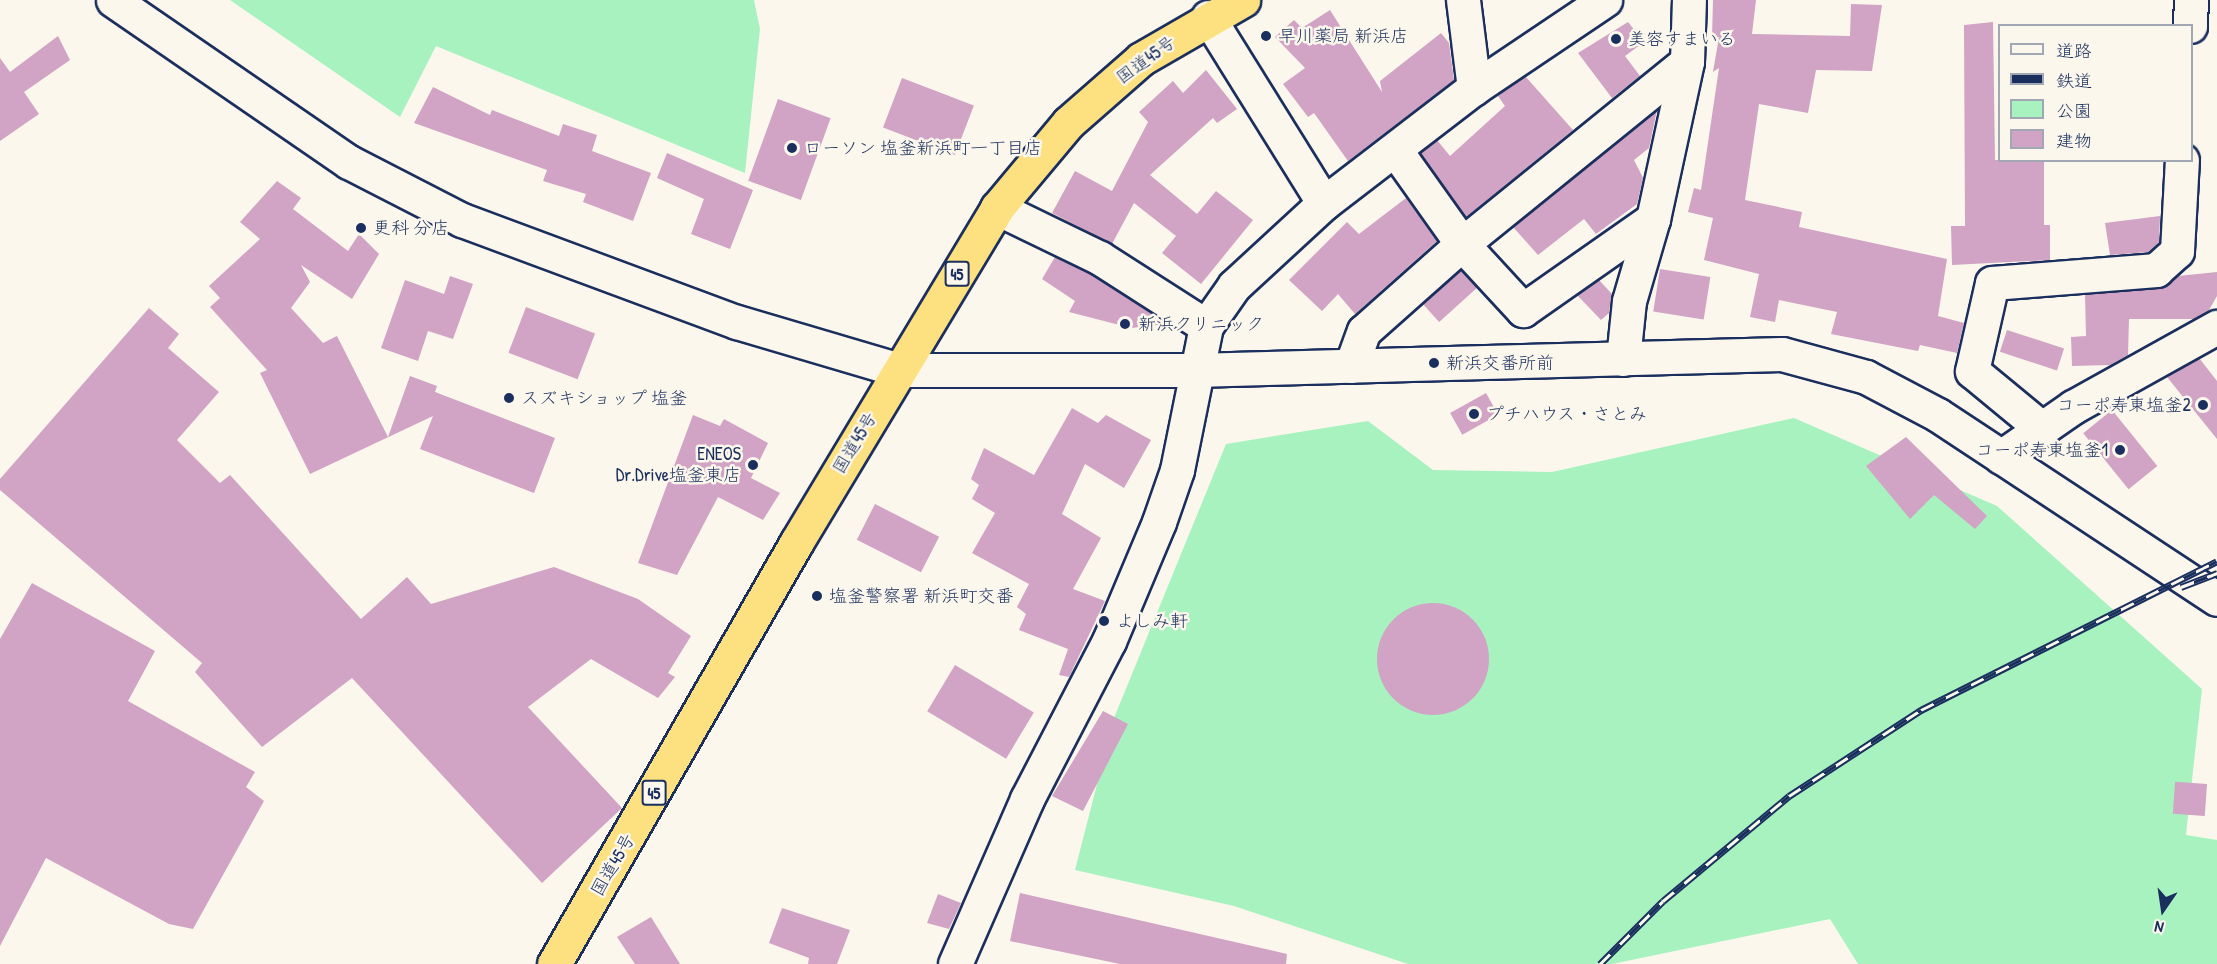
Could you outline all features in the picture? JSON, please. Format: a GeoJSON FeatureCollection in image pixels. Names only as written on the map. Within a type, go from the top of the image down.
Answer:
{"type":"FeatureCollection","features":[{"type":"Feature","properties":{"kind":"highway","name":"国道45号"},"geometry":{"type":"LineString","coordinates":[[554,964],[899,370],[997,208],[1068,123],[1141,59],[1208,17],[1244,0]]}},
{"type":"Feature","properties":{"kind":"street"},"geometry":{"type":"LineString","coordinates":[[113,0],[349,162],[462,220],[737,322],[899,370],[1194,370],[1782,354],[1866,377],[1938,415],[2217,599]]}},
{"type":"Feature","properties":{"kind":"street"},"geometry":{"type":"LineString","coordinates":[[1462,0],[1474,88]]}},
{"type":"Feature","properties":{"kind":"street"},"geometry":{"type":"LineString","coordinates":[[955,964],[1027,800],[1109,641],[1159,522],[1177,470],[1194,370],[1206,326],[1234,286],[1324,203],[1396,151],[1474,88],[1605,0]]}},
{"type":"Feature","properties":{"kind":"street"},"geometry":{"type":"LineString","coordinates":[[1623,359],[1629,301],[1653,219],[1687,62],[1689,0]]}},
{"type":"Feature","properties":{"kind":"street"},"geometry":{"type":"LineString","coordinates":[[2190,24],[2192,0]]}},
{"type":"Feature","properties":{"kind":"street"},"geometry":{"type":"LineString","coordinates":[[1208,17],[1324,203]]}},
{"type":"Feature","properties":{"kind":"street"},"geometry":{"type":"LineString","coordinates":[[1351,366],[1364,331],[1462,244],[1687,62]]}},
{"type":"Feature","properties":{"kind":"street"},"geometry":{"type":"LineString","coordinates":[[1396,151],[1462,244],[1523,310],[1653,219]]}},
{"type":"Feature","properties":{"kind":"street"},"geometry":{"type":"LineString","coordinates":[[2040,427],[1972,371],[1992,283],[2156,270],[2176,251],[2182,162]]}},
{"type":"Feature","properties":{"kind":"street"},"geometry":{"type":"LineString","coordinates":[[997,208],[1100,258],[1206,326]]}},
{"type":"Feature","properties":{"kind":"street"},"geometry":{"type":"LineString","coordinates":[[2001,457],[2040,427],[2217,327]]}},
{"type":"Feature","properties":{"kind":"green space"},"geometry":{"type":"Polygon","coordinates":[[[230,0],[754,0],[760,29],[745,173],[436,46],[400,117],[230,0]]]}},
{"type":"Feature","properties":{"kind":"green space"},"geometry":{"type":"Polygon","coordinates":[[[1794,418],[1997,506],[2202,689],[2186,835],[2217,840],[2217,964],[1858,964],[1830,919],[1612,964],[1408,964],[1234,906],[1075,870],[1114,718],[1226,444],[1368,421],[1433,470],[1552,472],[1794,418]]]}},
{"type":"Feature","properties":{"kind":"building"},"geometry":{"type":"Polygon","coordinates":[[[1713,0],[1756,0],[1752,34],[1850,36],[1851,4],[1882,5],[1872,71],[1816,70],[1808,113],[1759,104],[1745,200],[1802,212],[1799,227],[1947,259],[1938,316],[1964,323],[1957,353],[1920,345],[1918,351],[1831,334],[1837,312],[1779,300],[1775,322],[1750,317],[1759,274],[1704,260],[1713,218],[1688,212],[1694,188],[1701,190],[1719,68],[1713,72],[1719,37],[1712,37],[1713,0]]]}},
{"type":"Feature","properties":{"kind":"building"},"geometry":{"type":"Polygon","coordinates":[[[1330,10],[1382,92],[1380,81],[1441,33],[1449,43],[1454,80],[1348,161],[1314,113],[1308,117],[1283,84],[1305,68],[1275,37],[1294,20],[1302,28],[1330,10]]]}},
{"type":"Feature","properties":{"kind":"building"},"geometry":{"type":"Polygon","coordinates":[[[1628,22],[1644,42],[1625,56],[1640,76],[1612,98],[1578,53],[1628,22]]]}},
{"type":"Feature","properties":{"kind":"building"},"geometry":{"type":"Polygon","coordinates":[[[1993,22],[1995,160],[1998,162],[2044,162],[2044,225],[2050,225],[2050,260],[1952,265],[1951,226],[1965,226],[1964,25],[1993,22]]]}},
{"type":"Feature","properties":{"kind":"building"},"geometry":{"type":"Polygon","coordinates":[[[58,36],[70,60],[24,92],[39,114],[0,141],[0,58],[10,72],[58,36]]]}},
{"type":"Feature","properties":{"kind":"building"},"geometry":{"type":"Polygon","coordinates":[[[1206,70],[1237,109],[1217,123],[1213,118],[1150,175],[1197,214],[1216,191],[1253,220],[1201,284],[1162,253],[1176,236],[1134,203],[1112,244],[1052,213],[1075,171],[1112,191],[1148,122],[1139,112],[1173,81],[1183,93],[1206,70]]]}},
{"type":"Feature","properties":{"kind":"building"},"geometry":{"type":"Polygon","coordinates":[[[1525,76],[1573,130],[1466,217],[1420,153],[1437,140],[1450,156],[1505,106],[1498,96],[1525,76]]]}},
{"type":"Feature","properties":{"kind":"building"},"geometry":{"type":"Polygon","coordinates":[[[902,78],[974,106],[955,155],[883,127],[902,78]]]}},
{"type":"Feature","properties":{"kind":"building"},"geometry":{"type":"Polygon","coordinates":[[[433,87],[490,115],[492,110],[559,136],[563,124],[597,135],[592,151],[651,173],[633,221],[583,202],[586,194],[543,181],[547,170],[414,123],[433,87]]]}},
{"type":"Feature","properties":{"kind":"building"},"geometry":{"type":"Polygon","coordinates":[[[778,99],[831,118],[801,200],[748,181],[778,99]]]}},
{"type":"Feature","properties":{"kind":"building"},"geometry":{"type":"Polygon","coordinates":[[[1657,110],[1649,148],[1634,160],[1643,178],[1637,204],[1596,234],[1584,219],[1538,255],[1513,227],[1657,110]]]}},
{"type":"Feature","properties":{"kind":"building"},"geometry":{"type":"Polygon","coordinates":[[[667,153],[753,190],[730,249],[691,234],[704,199],[657,178],[667,153]]]}},
{"type":"Feature","properties":{"kind":"building"},"geometry":{"type":"Polygon","coordinates":[[[277,181],[301,198],[293,209],[348,251],[359,234],[379,254],[352,299],[301,265],[310,282],[291,308],[323,343],[337,336],[388,437],[410,376],[437,386],[435,392],[555,438],[534,493],[420,449],[433,416],[310,474],[260,373],[267,370],[210,307],[220,298],[209,286],[260,239],[240,222],[277,181]]]}},
{"type":"Feature","properties":{"kind":"building"},"geometry":{"type":"Polygon","coordinates":[[[1406,198],[1437,241],[1355,314],[1338,294],[1322,311],[1289,280],[1347,222],[1359,234],[1406,198]]]}},
{"type":"Feature","properties":{"kind":"building"},"geometry":{"type":"Polygon","coordinates":[[[2160,216],[2159,242],[2148,252],[2110,255],[2105,223],[2160,216]]]}},
{"type":"Feature","properties":{"kind":"building"},"geometry":{"type":"Polygon","coordinates":[[[1055,257],[1091,274],[1167,324],[1131,328],[1069,312],[1075,301],[1042,279],[1055,257]]]}},
{"type":"Feature","properties":{"kind":"building"},"geometry":{"type":"Polygon","coordinates":[[[1660,269],[1710,277],[1704,319],[1653,311],[1660,269]]]}},
{"type":"Feature","properties":{"kind":"building"},"geometry":{"type":"Polygon","coordinates":[[[1461,270],[1477,288],[1439,322],[1423,304],[1461,270]]]}},
{"type":"Feature","properties":{"kind":"building"},"geometry":{"type":"Polygon","coordinates":[[[2217,272],[2217,296],[2209,310],[2194,319],[2129,319],[2128,355],[2110,365],[2072,366],[2071,337],[2086,336],[2085,294],[2157,289],[2178,276],[2217,272]]]}},
{"type":"Feature","properties":{"kind":"building"},"geometry":{"type":"Polygon","coordinates":[[[450,276],[473,284],[453,339],[428,331],[418,361],[381,348],[405,280],[444,294],[450,276]]]}},
{"type":"Feature","properties":{"kind":"building"},"geometry":{"type":"Polygon","coordinates":[[[1599,280],[1612,294],[1609,313],[1601,320],[1577,295],[1599,280]]]}},
{"type":"Feature","properties":{"kind":"building"},"geometry":{"type":"Polygon","coordinates":[[[526,307],[595,334],[578,379],[508,353],[526,307]]]}},
{"type":"Feature","properties":{"kind":"building"},"geometry":{"type":"Polygon","coordinates":[[[149,308],[179,334],[168,348],[219,392],[177,440],[220,483],[230,475],[361,619],[407,577],[431,604],[554,567],[638,599],[691,636],[668,673],[675,677],[658,698],[591,659],[528,707],[622,808],[542,883],[352,678],[262,747],[195,672],[202,663],[0,490],[0,479],[149,308]]]}},
{"type":"Feature","properties":{"kind":"building"},"geometry":{"type":"Polygon","coordinates":[[[2007,330],[2064,349],[2057,370],[2000,352],[2007,330]]]}},
{"type":"Feature","properties":{"kind":"building","name":"コーポ寿東塩釜2"},"geometry":{"type":"Polygon","coordinates":[[[2199,358],[2217,381],[2217,439],[2167,377],[2199,358]]]}},
{"type":"Feature","properties":{"kind":"building","name":"プチハウス・さとみ"},"geometry":{"type":"Polygon","coordinates":[[[1486,393],[1498,415],[1462,435],[1450,413],[1486,393]]]}},
{"type":"Feature","properties":{"kind":"building"},"geometry":{"type":"Polygon","coordinates":[[[1072,408],[1098,423],[1106,415],[1151,440],[1124,488],[1085,464],[1062,514],[1101,538],[1073,589],[1105,601],[1069,677],[1059,675],[1068,649],[1019,630],[1026,614],[1017,607],[1029,584],[972,553],[995,513],[972,499],[979,485],[971,479],[984,448],[1034,475],[1072,408]]]}},
{"type":"Feature","properties":{"kind":"building","name":"コーポ寿東塩釜1"},"geometry":{"type":"Polygon","coordinates":[[[2112,410],[2157,466],[2129,489],[2083,433],[2112,410]]]}},
{"type":"Feature","properties":{"kind":"building"},"geometry":{"type":"Polygon","coordinates":[[[693,415],[720,426],[724,419],[768,443],[751,478],[780,493],[763,520],[718,497],[677,575],[638,563],[693,415]]]}},
{"type":"Feature","properties":{"kind":"building"},"geometry":{"type":"Polygon","coordinates":[[[1906,437],[1987,516],[1975,529],[1934,495],[1910,519],[1866,466],[1906,437]]]}},
{"type":"Feature","properties":{"kind":"building"},"geometry":{"type":"Polygon","coordinates":[[[875,504],[939,537],[921,572],[857,540],[875,504]]]}},
{"type":"Feature","properties":{"kind":"building"},"geometry":{"type":"Polygon","coordinates":[[[32,583],[155,651],[128,701],[255,772],[246,787],[264,801],[193,929],[169,924],[46,858],[0,946],[0,639],[32,583]]]}},
{"type":"Feature","properties":{"kind":"building"},"geometry":{"type":"Polygon","coordinates":[[[1433,603],[1454,608],[1472,620],[1484,638],[1489,659],[1484,680],[1472,698],[1454,710],[1433,715],[1412,710],[1394,698],[1382,680],[1377,659],[1382,638],[1394,620],[1412,608],[1433,603]]]}},
{"type":"Feature","properties":{"kind":"building"},"geometry":{"type":"Polygon","coordinates":[[[955,665],[1034,712],[1006,759],[927,711],[955,665]]]}},
{"type":"Feature","properties":{"kind":"building"},"geometry":{"type":"Polygon","coordinates":[[[1103,711],[1128,724],[1083,811],[1052,796],[1103,711]]]}},
{"type":"Feature","properties":{"kind":"building"},"geometry":{"type":"Polygon","coordinates":[[[2175,782],[2207,784],[2205,816],[2173,814],[2175,782]]]}},
{"type":"Feature","properties":{"kind":"building"},"geometry":{"type":"Polygon","coordinates":[[[1020,893],[1287,954],[1286,964],[1120,964],[1010,941],[1020,893]]]}},
{"type":"Feature","properties":{"kind":"building"},"geometry":{"type":"Polygon","coordinates":[[[938,894],[961,903],[949,929],[927,923],[938,894]]]}},
{"type":"Feature","properties":{"kind":"building"},"geometry":{"type":"Polygon","coordinates":[[[782,908],[850,930],[837,964],[808,964],[809,958],[769,943],[782,908]]]}},
{"type":"Feature","properties":{"kind":"building"},"geometry":{"type":"Polygon","coordinates":[[[651,917],[680,964],[635,964],[617,937],[651,917]]]}},
{"type":"Feature","properties":{"kind":"railway"},"geometry":{"type":"LineString","coordinates":[[1600,964],[1663,901],[1789,796],[1921,710],[2217,561]]}},
{"type":"Feature","properties":{"kind":"railway"},"geometry":{"type":"LineString","coordinates":[[2181,587],[2217,573]]}},
{"type":"Feature","properties":{"kind":"place","name":"早川薬局 新浜店"},"geometry":{"type":"Point","coordinates":[1266,36]}},
{"type":"Feature","properties":{"kind":"place","name":"美容すまいる"},"geometry":{"type":"Point","coordinates":[1616,39]}},
{"type":"Feature","properties":{"kind":"place","name":"ローソン 塩釜新浜町一丁目店"},"geometry":{"type":"Point","coordinates":[792,148]}},
{"type":"Feature","properties":{"kind":"place","name":"更科 分店"},"geometry":{"type":"Point","coordinates":[361,228]}},
{"type":"Feature","properties":{"kind":"place","name":"新浜クリニック"},"geometry":{"type":"Point","coordinates":[1125,324]}},
{"type":"Feature","properties":{"kind":"place","name":"新浜交番所前"},"geometry":{"type":"Point","coordinates":[1434,363]}},
{"type":"Feature","properties":{"kind":"place","name":"スズキショップ 塩釜"},"geometry":{"type":"Point","coordinates":[509,398]}},
{"type":"Feature","properties":{"kind":"place","name":"コーポ寿東塩釜2"},"geometry":{"type":"Point","coordinates":[2203,405]}},
{"type":"Feature","properties":{"kind":"place","name":"プチハウス・さとみ"},"geometry":{"type":"Point","coordinates":[1474,414]}},
{"type":"Feature","properties":{"kind":"place","name":"コーポ寿東塩釜1"},"geometry":{"type":"Point","coordinates":[2120,450]}},
{"type":"Feature","properties":{"kind":"place","name":"ENEOS Dr.Drive塩釜東店"},"geometry":{"type":"Point","coordinates":[753,465]}},
{"type":"Feature","properties":{"kind":"place","name":"塩釜警察署 新浜町交番"},"geometry":{"type":"Point","coordinates":[817,596]}},
{"type":"Feature","properties":{"kind":"place","name":"よしみ軒"},"geometry":{"type":"Point","coordinates":[1104,621]}}]}
